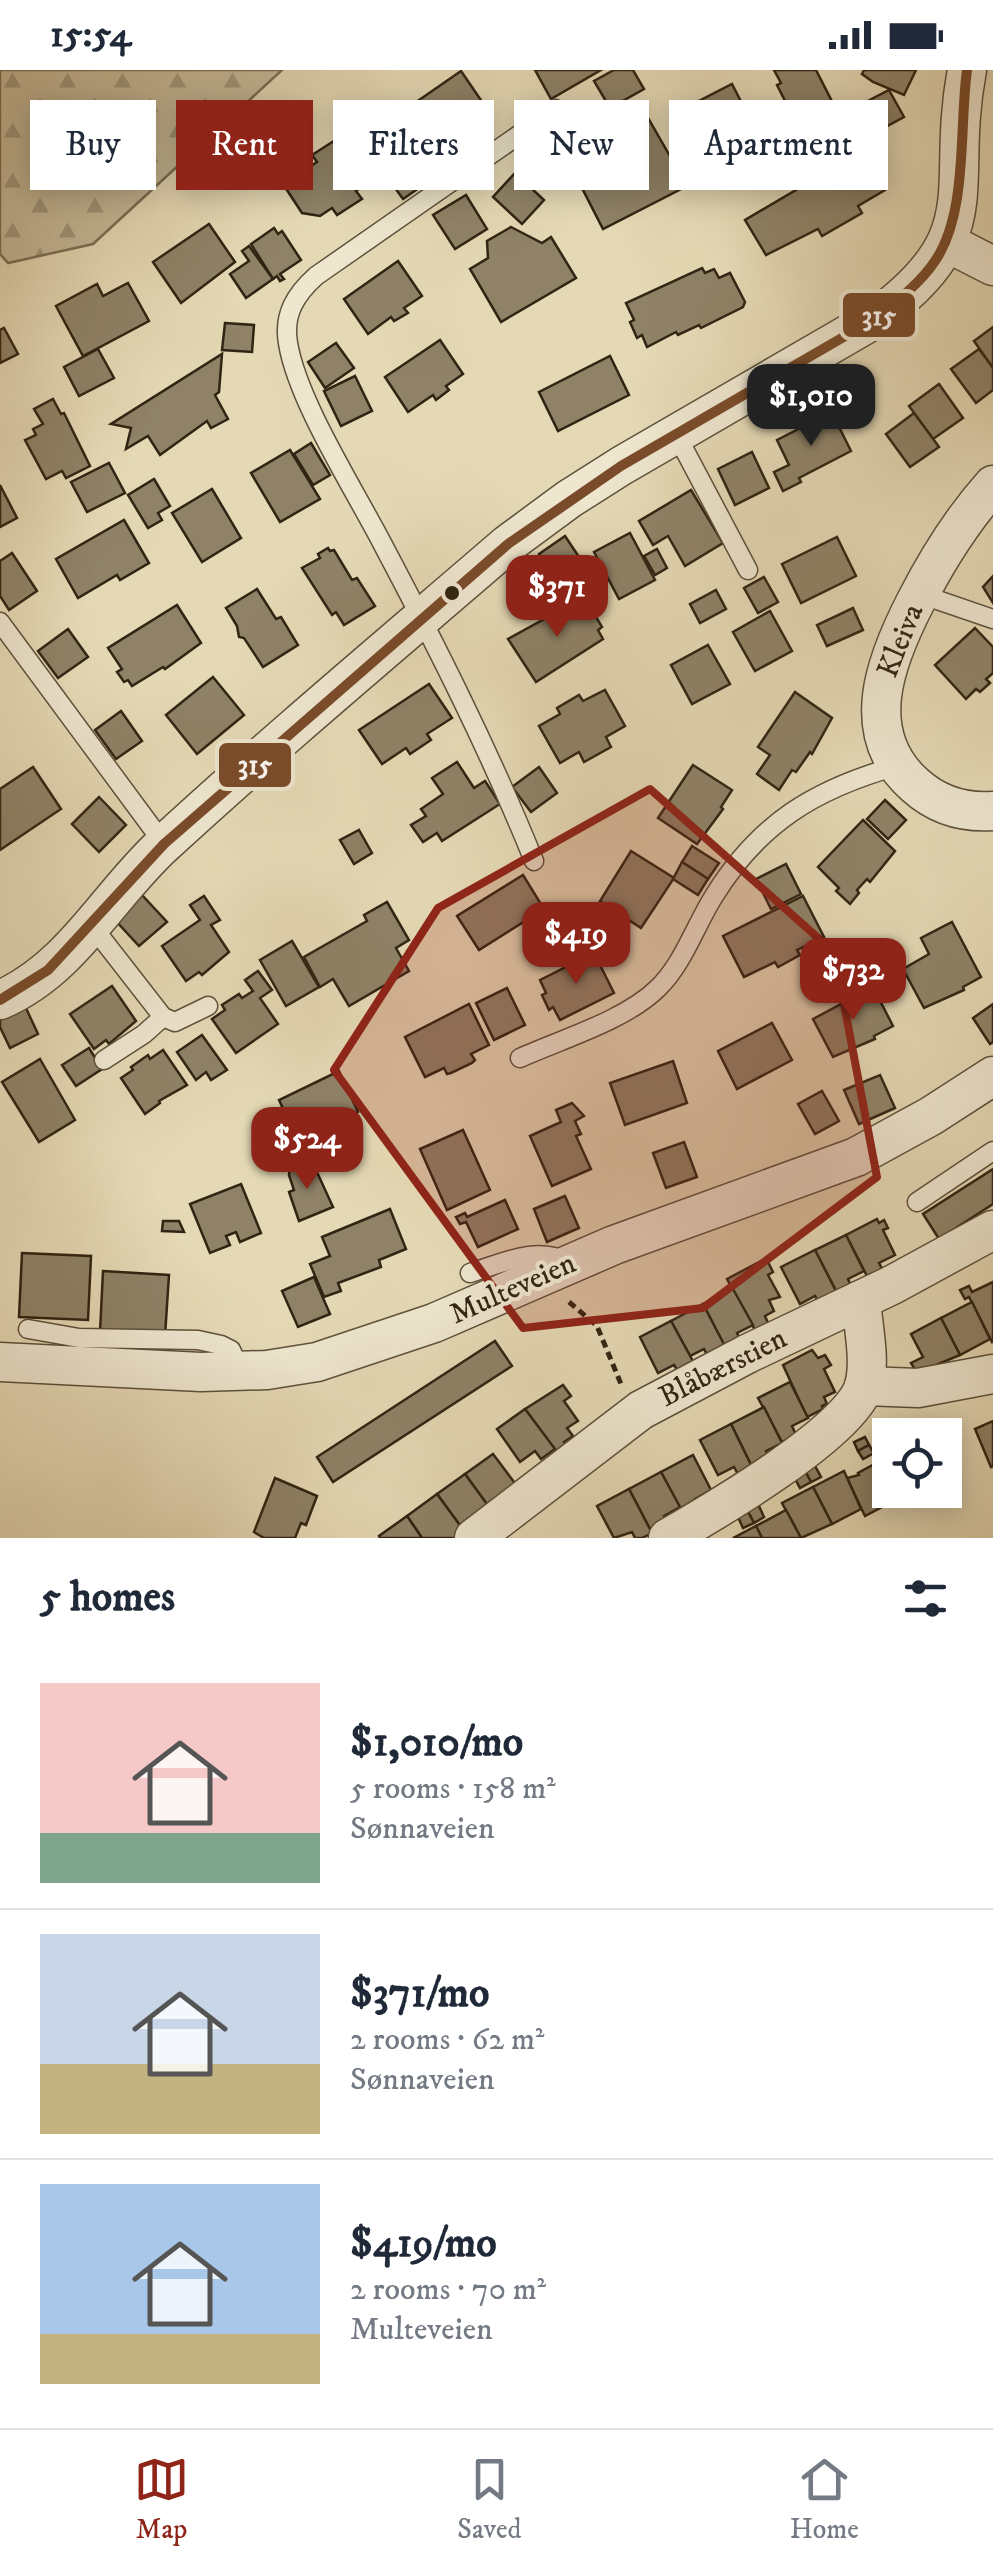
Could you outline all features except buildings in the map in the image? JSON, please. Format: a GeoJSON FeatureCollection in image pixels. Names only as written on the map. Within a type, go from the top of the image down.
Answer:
{"type":"FeatureCollection","features":[{"type":"Feature","properties":{"kind":"street"},"geometry":{"type":"LineString","coordinates":[[0,1000],[42,977],[164,844],[508,544],[569,498],[872,320],[929,272],[948,242],[958,201],[961,108],[967,70]]}},
{"type":"Feature","properties":{"kind":"street"},"geometry":{"type":"LineString","coordinates":[[948,242],[993,266]]}},
{"type":"Feature","properties":{"kind":"street","name":"Kleiva"},"geometry":{"type":"LineString","coordinates":[[897,766],[883,734],[880,698],[888,661],[947,542],[993,485]]}},
{"type":"Feature","properties":{"kind":"street"},"geometry":{"type":"LineString","coordinates":[[897,766],[925,794],[947,806],[972,812],[993,811]]}},
{"type":"Feature","properties":{"kind":"street","name":"Multeveien"},"geometry":{"type":"LineString","coordinates":[[0,1362],[241,1371],[289,1368],[362,1349],[568,1281],[856,1157],[932,1116],[993,1076]]}},
{"type":"Feature","properties":{"kind":"street","name":"Blåbærstien"},"geometry":{"type":"LineString","coordinates":[[474,1538],[641,1410],[993,1230]]}},
{"type":"Feature","properties":{"kind":"street"},"geometry":{"type":"LineString","coordinates":[[668,1538],[740,1494],[822,1436],[854,1404],[864,1386],[862,1300]]}},
{"type":"Feature","properties":{"kind":"street"},"geometry":{"type":"LineString","coordinates":[[864,1386],[918,1388],[993,1374]]}},
{"type":"Feature","properties":{"kind":"lane"},"geometry":{"type":"LineString","coordinates":[[514,138],[316,276],[296,299],[288,318],[288,346],[306,394],[508,795],[534,861]]}},
{"type":"Feature","properties":{"kind":"lane"},"geometry":{"type":"LineString","coordinates":[[676,434],[748,570]]}},
{"type":"Feature","properties":{"kind":"lane"},"geometry":{"type":"LineString","coordinates":[[920,594],[993,619]]}},
{"type":"Feature","properties":{"kind":"lane"},"geometry":{"type":"LineString","coordinates":[[0,622],[164,844]]}},
{"type":"Feature","properties":{"kind":"lane"},"geometry":{"type":"LineString","coordinates":[[520,1058],[646,999],[670,972],[732,869],[778,820],[843,783],[897,766]]}},
{"type":"Feature","properties":{"kind":"lane"},"geometry":{"type":"LineString","coordinates":[[88,929],[103,940],[163,1017],[174,1022],[208,1006]]}},
{"type":"Feature","properties":{"kind":"lane"},"geometry":{"type":"LineString","coordinates":[[104,1060],[163,1017]]}},
{"type":"Feature","properties":{"kind":"lane"},"geometry":{"type":"LineString","coordinates":[[917,1202],[993,1151]]}},
{"type":"Feature","properties":{"kind":"lane"},"geometry":{"type":"LineString","coordinates":[[470,1273],[532,1254],[552,1254],[568,1281]]}},
{"type":"Feature","properties":{"kind":"lane"},"geometry":{"type":"LineString","coordinates":[[28,1329],[79,1338],[198,1340],[221,1344],[238,1360],[241,1371]]}},
{"type":"Feature","properties":{"kind":"path"},"geometry":{"type":"LineString","coordinates":[[568,1281],[596,1326],[613,1367]]}},
{"type":"Feature","properties":{"kind":"highlighted area"},"geometry":{"type":"Polygon","coordinates":[[[650,789],[834,952],[877,1177],[703,1308],[523,1328],[334,1070],[438,908],[650,789]]]}},
{"type":"Feature","properties":{"kind":"green space"},"geometry":{"type":"Polygon","coordinates":[[[0,70],[282,70],[249,100],[176,100],[176,168],[156,186],[156,100],[30,100],[30,190],[152,190],[93,244],[8,263],[0,254],[0,70]]]}},
{"type":"Feature","properties":{"kind":"transit line","name":"315"},"geometry":{"type":"LineString","coordinates":[[0,1000],[48,970],[164,844],[508,544],[621,466],[873,320],[914,285],[935,261],[953,219],[967,70]]}}]}
